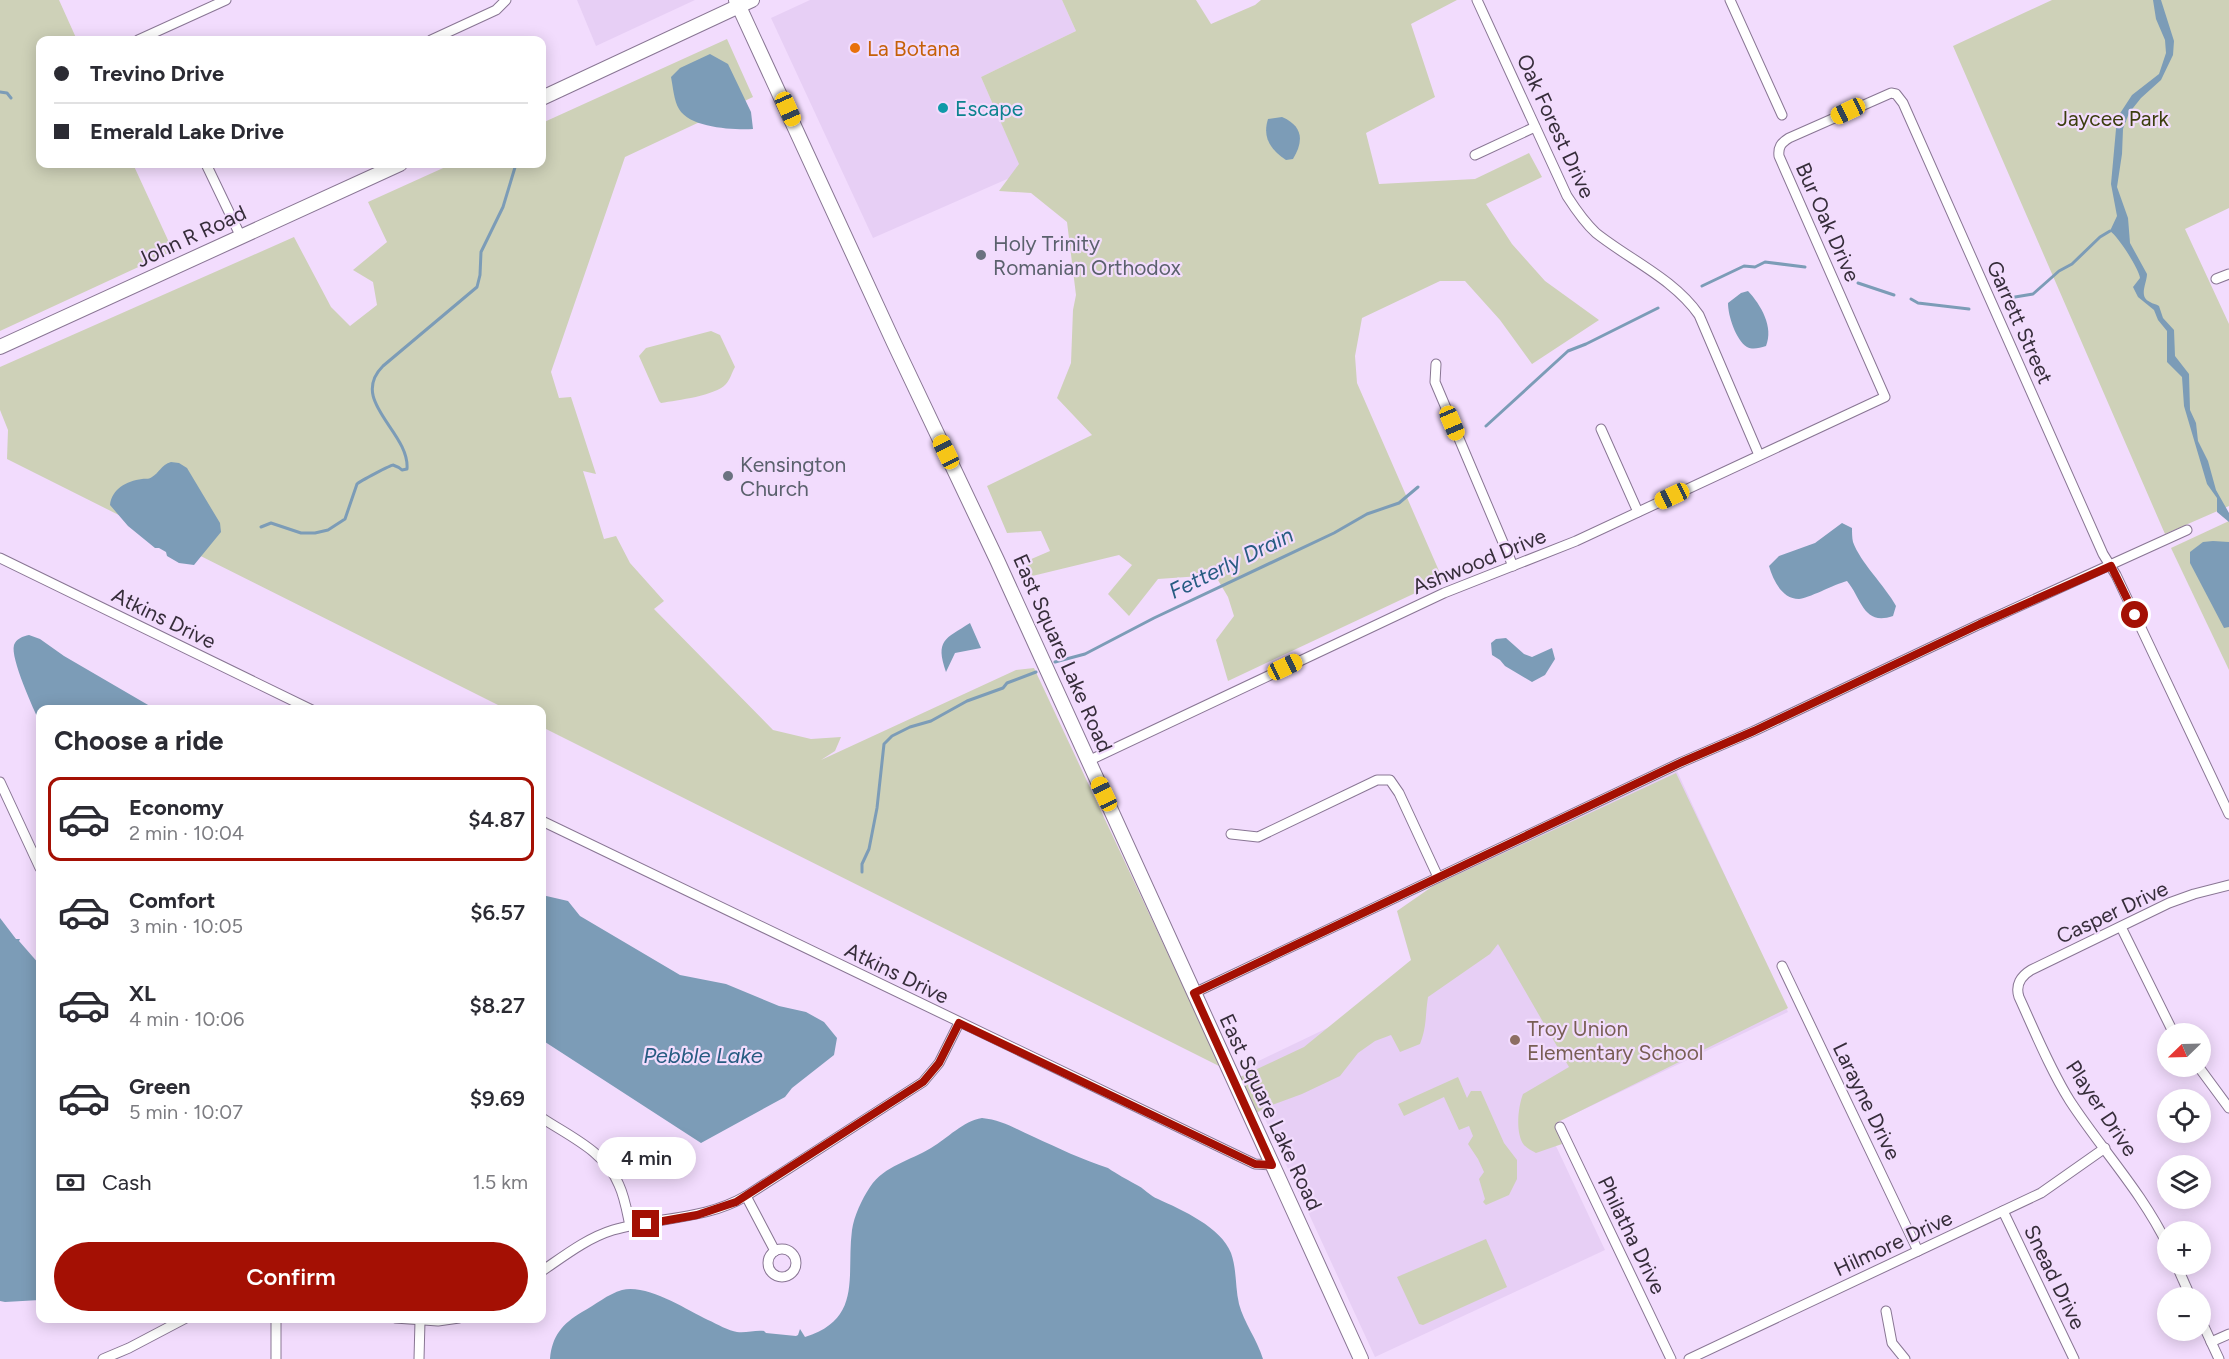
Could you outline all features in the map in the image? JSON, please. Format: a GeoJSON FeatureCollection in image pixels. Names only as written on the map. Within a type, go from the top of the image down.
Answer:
{"type":"FeatureCollection","features":[{"type":"Feature","properties":{"kind":"main road"},"geometry":{"type":"LineString","coordinates":[[546,96],[738,3],[752,0]]}},
{"type":"Feature","properties":{"kind":"main road","name":"East Square Lake Road"},"geometry":{"type":"LineString","coordinates":[[738,3],[894,343],[998,560],[1361,1359]]}},
{"type":"Feature","properties":{"kind":"main road","name":"John R Road"},"geometry":{"type":"LineString","coordinates":[[0,347],[391,168]]}},
{"type":"Feature","properties":{"kind":"street"},"geometry":{"type":"LineString","coordinates":[[150,36],[226,0]]}},
{"type":"Feature","properties":{"kind":"street"},"geometry":{"type":"LineString","coordinates":[[440,36],[496,10],[506,0]]}},
{"type":"Feature","properties":{"kind":"street","name":"Oak Forest Drive"},"geometry":{"type":"LineString","coordinates":[[1478,0],[1567,196],[1581,218],[1596,232],[1678,291],[1699,315],[1759,455]]}},
{"type":"Feature","properties":{"kind":"street"},"geometry":{"type":"LineString","coordinates":[[1730,0],[1782,115]]}},
{"type":"Feature","properties":{"kind":"street","name":"Bur Oak Drive"},"geometry":{"type":"LineString","coordinates":[[1885,397],[1779,156],[1779,150],[1780,145],[1789,138],[1887,94],[1896,94]]}},
{"type":"Feature","properties":{"kind":"street","name":"Garrett Street"},"geometry":{"type":"LineString","coordinates":[[1896,94],[1903,103],[2098,543],[2229,814]]}},
{"type":"Feature","properties":{"kind":"street"},"geometry":{"type":"LineString","coordinates":[[1475,155],[1535,127]]}},
{"type":"Feature","properties":{"kind":"street"},"geometry":{"type":"LineString","coordinates":[[209,168],[241,237]]}},
{"type":"Feature","properties":{"kind":"street"},"geometry":{"type":"LineString","coordinates":[[2216,279],[2229,274]]}},
{"type":"Feature","properties":{"kind":"street"},"geometry":{"type":"LineString","coordinates":[[1436,364],[1435,382],[1513,566]]}},
{"type":"Feature","properties":{"kind":"street","name":"Ashwood Drive"},"geometry":{"type":"LineString","coordinates":[[1088,761],[1433,598],[1576,542],[1885,397]]}},
{"type":"Feature","properties":{"kind":"street"},"geometry":{"type":"LineString","coordinates":[[1601,429],[1638,512]]}},
{"type":"Feature","properties":{"kind":"street"},"geometry":{"type":"LineString","coordinates":[[1194,993],[1682,762],[1754,731],[1980,624],[2187,530]]}},
{"type":"Feature","properties":{"kind":"street","name":"Atkins Drive"},"geometry":{"type":"LineString","coordinates":[[0,558],[302,705]]}},
{"type":"Feature","properties":{"kind":"street"},"geometry":{"type":"LineString","coordinates":[[1231,834],[1258,837],[1377,780],[1390,780],[1399,793],[1438,878]]}},
{"type":"Feature","properties":{"kind":"street"},"geometry":{"type":"LineString","coordinates":[[0,782],[36,859]]}},
{"type":"Feature","properties":{"kind":"street","name":"Atkins Drive"},"geometry":{"type":"LineString","coordinates":[[546,823],[1255,1164],[1272,1165]]}},
{"type":"Feature","properties":{"kind":"street","name":"Casper Drive"},"geometry":{"type":"LineString","coordinates":[[2018,984],[2022,977],[2031,970],[2180,899],[2229,885]]}},
{"type":"Feature","properties":{"kind":"street"},"geometry":{"type":"LineString","coordinates":[[2121,927],[2169,1023]]}},
{"type":"Feature","properties":{"kind":"street","name":"Larayne Drive"},"geometry":{"type":"LineString","coordinates":[[1782,966],[1918,1251]]}},
{"type":"Feature","properties":{"kind":"street","name":"Player Drive"},"geometry":{"type":"LineString","coordinates":[[2018,984],[2019,998],[2062,1087],[2148,1208],[2157,1225]]}},
{"type":"Feature","properties":{"kind":"street"},"geometry":{"type":"LineString","coordinates":[[546,1269],[601,1235],[630,1226],[704,1214],[746,1196],[923,1082],[939,1063],[959,1023]]}},
{"type":"Feature","properties":{"kind":"street"},"geometry":{"type":"LineString","coordinates":[[2206,1077],[2229,1108]]}},
{"type":"Feature","properties":{"kind":"street"},"geometry":{"type":"LineString","coordinates":[[546,1121],[594,1152],[610,1169],[619,1182],[630,1226]]}},
{"type":"Feature","properties":{"kind":"street","name":"Philatha Drive"},"geometry":{"type":"LineString","coordinates":[[1560,1127],[1671,1359]]}},
{"type":"Feature","properties":{"kind":"street","name":"Hilmore Drive"},"geometry":{"type":"LineString","coordinates":[[1689,1359],[2003,1211],[2058,1183],[2105,1148]]}},
{"type":"Feature","properties":{"kind":"street"},"geometry":{"type":"LineString","coordinates":[[746,1196],[775,1251]]}},
{"type":"Feature","properties":{"kind":"street","name":"Snead Drive"},"geometry":{"type":"LineString","coordinates":[[2003,1211],[2074,1359]]}},
{"type":"Feature","properties":{"kind":"street"},"geometry":{"type":"LineString","coordinates":[[1886,1311],[1892,1343],[1905,1359]]}},
{"type":"Feature","properties":{"kind":"street"},"geometry":{"type":"LineString","coordinates":[[103,1359],[121,1356],[177,1323]]}},
{"type":"Feature","properties":{"kind":"street"},"geometry":{"type":"LineString","coordinates":[[276,1323],[276,1359]]}},
{"type":"Feature","properties":{"kind":"street"},"geometry":{"type":"LineString","coordinates":[[419,1359],[420,1323]]}},
{"type":"Feature","properties":{"kind":"street"},"geometry":{"type":"LineString","coordinates":[[2219,1359],[2211,1342],[2229,1334]]}},
{"type":"Feature","properties":{"kind":"shaded area"},"geometry":{"type":"Polygon","coordinates":[[[577,0],[695,0],[596,46],[577,0]]]}},
{"type":"Feature","properties":{"kind":"shaded area"},"geometry":{"type":"Polygon","coordinates":[[[810,0],[1062,0],[1076,31],[981,77],[1023,172],[873,238],[771,18],[810,0]]]}},
{"type":"Feature","properties":{"kind":"shaded area","name":"Troy Union Elementary School"},"geometry":{"type":"Polygon","coordinates":[[[1677,771],[1788,1012],[1547,1127],[1605,1250],[1375,1357],[1242,1069],[1469,960],[1433,886],[1677,771]]]}},
{"type":"Feature","properties":{"kind":"green space"},"geometry":{"type":"Polygon","coordinates":[[[0,0],[59,0],[75,36],[36,36],[36,168],[135,168],[173,251],[0,331],[0,0]]]}},
{"type":"Feature","properties":{"kind":"green space"},"geometry":{"type":"Polygon","coordinates":[[[1062,0],[1196,0],[1211,24],[1255,5],[1261,0],[1457,0],[1411,24],[1435,97],[1366,133],[1379,184],[1475,179],[1529,153],[1542,177],[1486,204],[1512,244],[1545,281],[1599,320],[1532,364],[1500,320],[1465,281],[1440,281],[1362,318],[1355,356],[1357,383],[1443,580],[1228,681],[1216,640],[1234,616],[1228,597],[1215,575],[1158,579],[1129,616],[1108,594],[1132,565],[1119,555],[1024,578],[1029,560],[1050,551],[1041,531],[1007,533],[987,486],[1092,435],[1057,398],[1071,363],[1073,310],[1076,295],[1067,222],[1031,193],[999,191],[1019,164],[981,77],[1076,31],[1062,0]]]}},
{"type":"Feature","properties":{"kind":"green space","name":"Jaycee Park"},"geometry":{"type":"Polygon","coordinates":[[[2052,0],[2229,0],[2229,208],[2185,229],[2229,324],[2229,506],[2165,534],[1953,46],[2052,0]]]}},
{"type":"Feature","properties":{"kind":"green space"},"geometry":{"type":"Polygon","coordinates":[[[727,39],[753,97],[625,157],[551,372],[559,398],[571,397],[596,474],[583,471],[604,539],[616,536],[630,563],[664,601],[654,609],[773,730],[811,739],[841,737],[835,751],[821,760],[1016,670],[1034,668],[1221,1067],[546,729],[546,705],[498,705],[7,459],[8,430],[0,410],[0,367],[294,237],[331,307],[350,326],[377,305],[373,282],[353,270],[387,242],[368,202],[443,168],[546,168],[546,121],[727,39]]]}},
{"type":"Feature","properties":{"kind":"green space"},"geometry":{"type":"Polygon","coordinates":[[[711,331],[720,335],[735,367],[727,382],[714,392],[661,403],[639,356],[646,348],[711,331]]]}},
{"type":"Feature","properties":{"kind":"green space"},"geometry":{"type":"Polygon","coordinates":[[[2229,521],[2229,670],[2171,548],[2229,521]]]}},
{"type":"Feature","properties":{"kind":"green space"},"geometry":{"type":"Polygon","coordinates":[[[1676,773],[1788,1008],[1556,1123],[1562,1144],[1536,1153],[1524,1145],[1519,1134],[1519,1113],[1523,1094],[1569,1067],[1498,944],[1490,954],[1428,997],[1425,1026],[1420,1044],[1400,1052],[1391,1035],[1375,1041],[1358,1053],[1340,1076],[1256,1113],[1240,1077],[1304,1047],[1411,960],[1397,911],[1433,886],[1676,773]]]}},
{"type":"Feature","properties":{"kind":"green space"},"geometry":{"type":"Polygon","coordinates":[[[1458,1077],[1467,1098],[1471,1091],[1481,1091],[1504,1143],[1517,1160],[1517,1179],[1509,1195],[1486,1205],[1483,1202],[1485,1199],[1479,1179],[1484,1172],[1468,1144],[1473,1136],[1469,1126],[1459,1130],[1444,1097],[1404,1116],[1398,1104],[1458,1077]]]}},
{"type":"Feature","properties":{"kind":"green space"},"geometry":{"type":"Polygon","coordinates":[[[1486,1239],[1507,1287],[1423,1325],[1419,1324],[1397,1277],[1486,1239]]]}},
{"type":"Feature","properties":{"kind":"water"},"geometry":{"type":"Polygon","coordinates":[[[2153,0],[2161,0],[2174,41],[2173,55],[2161,80],[2141,98],[2129,113],[2123,129],[2117,187],[2128,218],[2130,243],[2147,274],[2144,297],[2159,306],[2163,318],[2174,330],[2175,356],[2189,374],[2190,410],[2196,423],[2198,441],[2208,461],[2216,490],[2229,513],[2229,522],[2217,512],[2217,498],[2207,484],[2184,406],[2182,377],[2167,362],[2167,331],[2158,320],[2154,310],[2138,297],[2133,287],[2140,278],[2139,274],[2123,246],[2110,231],[2117,216],[2111,184],[2117,118],[2132,95],[2159,74],[2166,53],[2165,40],[2156,19],[2153,0]]]}},
{"type":"Feature","properties":{"kind":"water"},"geometry":{"type":"Polygon","coordinates":[[[710,54],[728,64],[751,112],[753,129],[724,128],[702,124],[692,120],[679,109],[671,77],[680,68],[710,54]]]}},
{"type":"Feature","properties":{"kind":"water"},"geometry":{"type":"Polygon","coordinates":[[[1282,117],[1298,129],[1300,135],[1299,146],[1293,159],[1286,160],[1281,156],[1272,148],[1267,138],[1268,119],[1282,117]]]}},
{"type":"Feature","properties":{"kind":"water"},"geometry":{"type":"Polygon","coordinates":[[[1748,291],[1765,317],[1768,331],[1766,346],[1747,347],[1739,339],[1731,321],[1728,303],[1741,293],[1748,291]]]}},
{"type":"Feature","properties":{"kind":"water"},"geometry":{"type":"Polygon","coordinates":[[[171,462],[179,463],[187,468],[220,523],[221,532],[194,565],[179,563],[167,556],[166,552],[155,548],[128,526],[110,505],[114,494],[121,487],[136,480],[150,478],[171,462]]]}},
{"type":"Feature","properties":{"kind":"water"},"geometry":{"type":"Polygon","coordinates":[[[1842,523],[1852,528],[1856,550],[1896,606],[1893,616],[1883,618],[1869,614],[1847,581],[1799,599],[1788,596],[1776,583],[1769,566],[1779,556],[1815,543],[1842,523]]]}},
{"type":"Feature","properties":{"kind":"water"},"geometry":{"type":"Polygon","coordinates":[[[2203,542],[2229,542],[2229,627],[2224,628],[2190,563],[2190,552],[2203,542]]]}},
{"type":"Feature","properties":{"kind":"water"},"geometry":{"type":"Polygon","coordinates":[[[970,623],[981,648],[955,653],[946,672],[942,653],[944,642],[970,623]]]}},
{"type":"Feature","properties":{"kind":"water"},"geometry":{"type":"Polygon","coordinates":[[[29,635],[40,639],[64,656],[148,705],[36,705],[36,714],[23,684],[14,652],[16,641],[29,635]]]}},
{"type":"Feature","properties":{"kind":"water"},"geometry":{"type":"Polygon","coordinates":[[[1506,638],[1524,654],[1532,657],[1552,648],[1555,659],[1545,675],[1532,682],[1505,666],[1492,655],[1491,643],[1496,639],[1506,638]]]}},
{"type":"Feature","properties":{"kind":"water","name":"Pebble Lake"},"geometry":{"type":"Polygon","coordinates":[[[546,896],[568,901],[580,916],[680,975],[726,984],[779,1006],[806,1012],[824,1022],[837,1038],[834,1055],[792,1088],[785,1097],[701,1143],[546,1043],[546,896]]]}},
{"type":"Feature","properties":{"kind":"water"},"geometry":{"type":"Polygon","coordinates":[[[0,918],[36,960],[36,1300],[0,1301],[0,918]]]}},
{"type":"Feature","properties":{"kind":"water"},"geometry":{"type":"Polygon","coordinates":[[[982,1118],[1009,1125],[1071,1154],[1108,1168],[1155,1198],[1210,1227],[1219,1235],[1231,1253],[1239,1304],[1263,1359],[550,1359],[559,1331],[569,1321],[622,1290],[632,1289],[655,1294],[737,1332],[764,1331],[796,1336],[800,1329],[805,1337],[823,1329],[836,1319],[844,1307],[850,1279],[853,1225],[870,1187],[890,1168],[931,1148],[968,1123],[982,1118]]]}},
{"type":"Feature","properties":{"kind":"waterway"},"geometry":{"type":"LineString","coordinates":[[0,92],[7,93],[11,98]]}},
{"type":"Feature","properties":{"kind":"waterway"},"geometry":{"type":"LineString","coordinates":[[261,527],[271,523],[301,533],[328,530],[345,519],[357,484],[393,465],[402,470],[407,469],[400,442],[376,404],[372,392],[374,379],[383,366],[477,287],[481,252],[503,207],[515,168]]}},
{"type":"Feature","properties":{"kind":"waterway"},"geometry":{"type":"LineString","coordinates":[[2015,297],[2033,294],[2110,231]]}},
{"type":"Feature","properties":{"kind":"waterway"},"geometry":{"type":"LineString","coordinates":[[1702,286],[1744,266],[1755,267],[1765,262],[1805,267]]}},
{"type":"Feature","properties":{"kind":"waterway"},"geometry":{"type":"LineString","coordinates":[[1858,283],[1894,295]]}},
{"type":"Feature","properties":{"kind":"waterway"},"geometry":{"type":"LineString","coordinates":[[1911,299],[1918,303],[1969,309]]}},
{"type":"Feature","properties":{"kind":"waterway","name":"Fetterly Drain"},"geometry":{"type":"LineString","coordinates":[[1486,426],[1568,351],[1658,308]]}},
{"type":"Feature","properties":{"kind":"waterway","name":"Fetterly Drain"},"geometry":{"type":"LineString","coordinates":[[1055,662],[1085,654],[1154,618],[1334,533],[1367,514],[1399,503],[1418,487]]}},
{"type":"Feature","properties":{"kind":"waterway","name":"Fetterly Drain"},"geometry":{"type":"LineString","coordinates":[[862,872],[862,864],[869,849],[877,808],[884,744],[892,736],[910,727],[931,721],[967,701],[1003,688],[1007,683],[1036,672]]}},
{"type":"Feature","properties":{"kind":"place","name":"La Botana"},"geometry":{"type":"Point","coordinates":[855,48]}},
{"type":"Feature","properties":{"kind":"place","name":"Escape"},"geometry":{"type":"Point","coordinates":[943,108]}},
{"type":"Feature","properties":{"kind":"place","name":"Holy Trinity Romanian Orthodox"},"geometry":{"type":"Point","coordinates":[981,255]}},
{"type":"Feature","properties":{"kind":"place","name":"Kensington Church"},"geometry":{"type":"Point","coordinates":[728,476]}},
{"type":"Feature","properties":{"kind":"place","name":"Troy Union Elementary School"},"geometry":{"type":"Point","coordinates":[1515,1040]}},
{"type":"Feature","properties":{"kind":"route"},"geometry":{"type":"LineString","coordinates":[[646,1224],[722,1208],[736,1202],[798,1164],[923,1082],[939,1063],[959,1023],[1255,1164],[1272,1165],[1194,993],[1682,762],[2111,566],[2135,615]]}}]}
